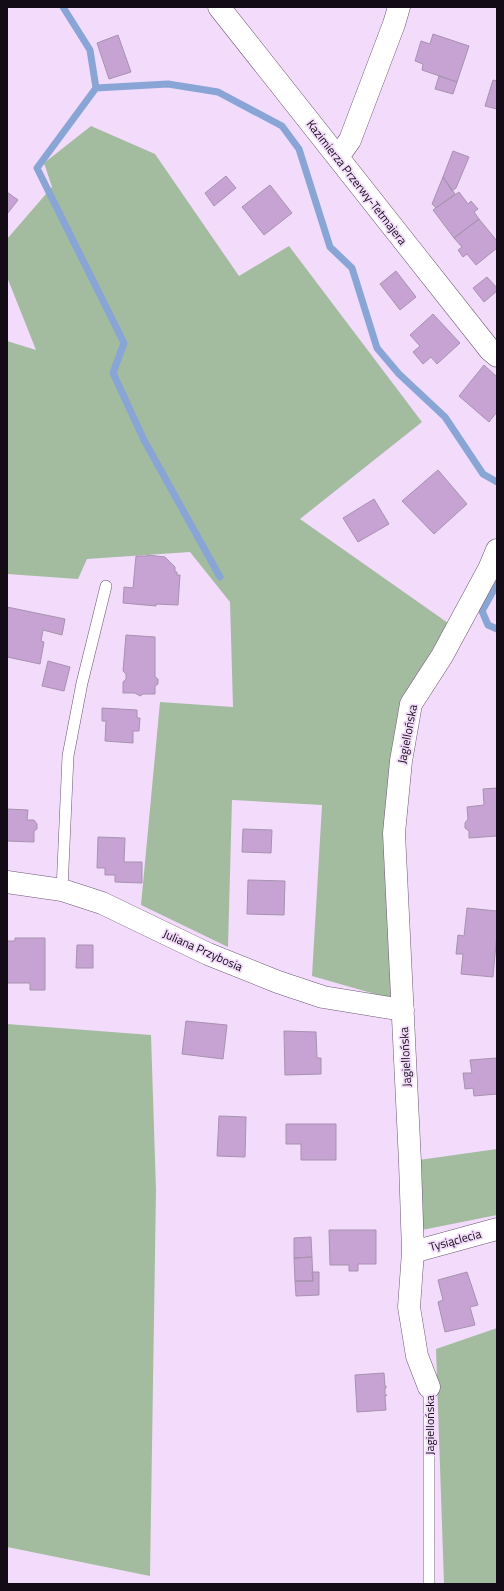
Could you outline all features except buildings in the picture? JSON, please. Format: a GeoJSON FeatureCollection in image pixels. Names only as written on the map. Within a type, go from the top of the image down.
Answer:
{"type":"FeatureCollection","features":[{"type":"Feature","properties":{"kind":"street","name":"Kazimierza Przerwy-Tetmajera"},"geometry":{"type":"LineString","coordinates":[[219,7],[490,350],[497,356]]}},
{"type":"Feature","properties":{"kind":"street"},"geometry":{"type":"LineString","coordinates":[[338,156],[350,140],[394,24],[398,7]]}},
{"type":"Feature","properties":{"kind":"street","name":"Jagiellońska"},"geometry":{"type":"LineString","coordinates":[[429,1387],[417,1356],[409,1307],[413,1252],[394,833],[401,761],[411,704],[442,656],[489,569],[497,550]]}},
{"type":"Feature","properties":{"kind":"street","name":"Juliana Przybosia"},"geometry":{"type":"LineString","coordinates":[[7,882],[62,890],[102,903],[208,954],[278,982],[323,997],[403,1010]]}},
{"type":"Feature","properties":{"kind":"street","name":"Tysiąclecia"},"geometry":{"type":"LineString","coordinates":[[413,1252],[497,1229]]}},
{"type":"Feature","properties":{"kind":"lane"},"geometry":{"type":"LineString","coordinates":[[62,890],[68,756],[82,683],[106,586]]}},
{"type":"Feature","properties":{"kind":"lane","name":"Jagiellońska"},"geometry":{"type":"LineString","coordinates":[[429,1387],[429,1584]]}},
{"type":"Feature","properties":{"kind":"green space"},"geometry":{"type":"Polygon","coordinates":[[[91,126],[155,154],[239,276],[289,246],[422,422],[300,519],[448,623],[402,704],[396,1000],[312,976],[322,805],[232,800],[228,947],[141,905],[160,702],[233,707],[230,602],[190,552],[87,559],[78,579],[7,574],[7,341],[36,350],[7,277],[7,239],[52,187],[44,163],[91,126]]]}},
{"type":"Feature","properties":{"kind":"green space"},"geometry":{"type":"Polygon","coordinates":[[[7,1024],[151,1035],[156,1190],[150,1576],[7,1547],[7,1024]]]}},
{"type":"Feature","properties":{"kind":"green space"},"geometry":{"type":"Polygon","coordinates":[[[497,1149],[497,1215],[422,1230],[419,1160],[497,1149]]]}},
{"type":"Feature","properties":{"kind":"green space"},"geometry":{"type":"Polygon","coordinates":[[[497,1328],[497,1584],[444,1584],[436,1349],[497,1328]]]}},
{"type":"Feature","properties":{"kind":"waterway"},"geometry":{"type":"LineString","coordinates":[[63,7],[90,50],[96,88],[37,168],[124,343],[113,373],[144,440],[220,577]]}},
{"type":"Feature","properties":{"kind":"waterway"},"geometry":{"type":"LineString","coordinates":[[96,88],[168,84],[218,92],[282,126],[299,149],[330,247],[352,268],[377,348],[399,374],[445,417],[483,474],[497,482]]}},
{"type":"Feature","properties":{"kind":"waterway"},"geometry":{"type":"LineString","coordinates":[[497,584],[482,611],[488,625],[497,629]]}}]}
